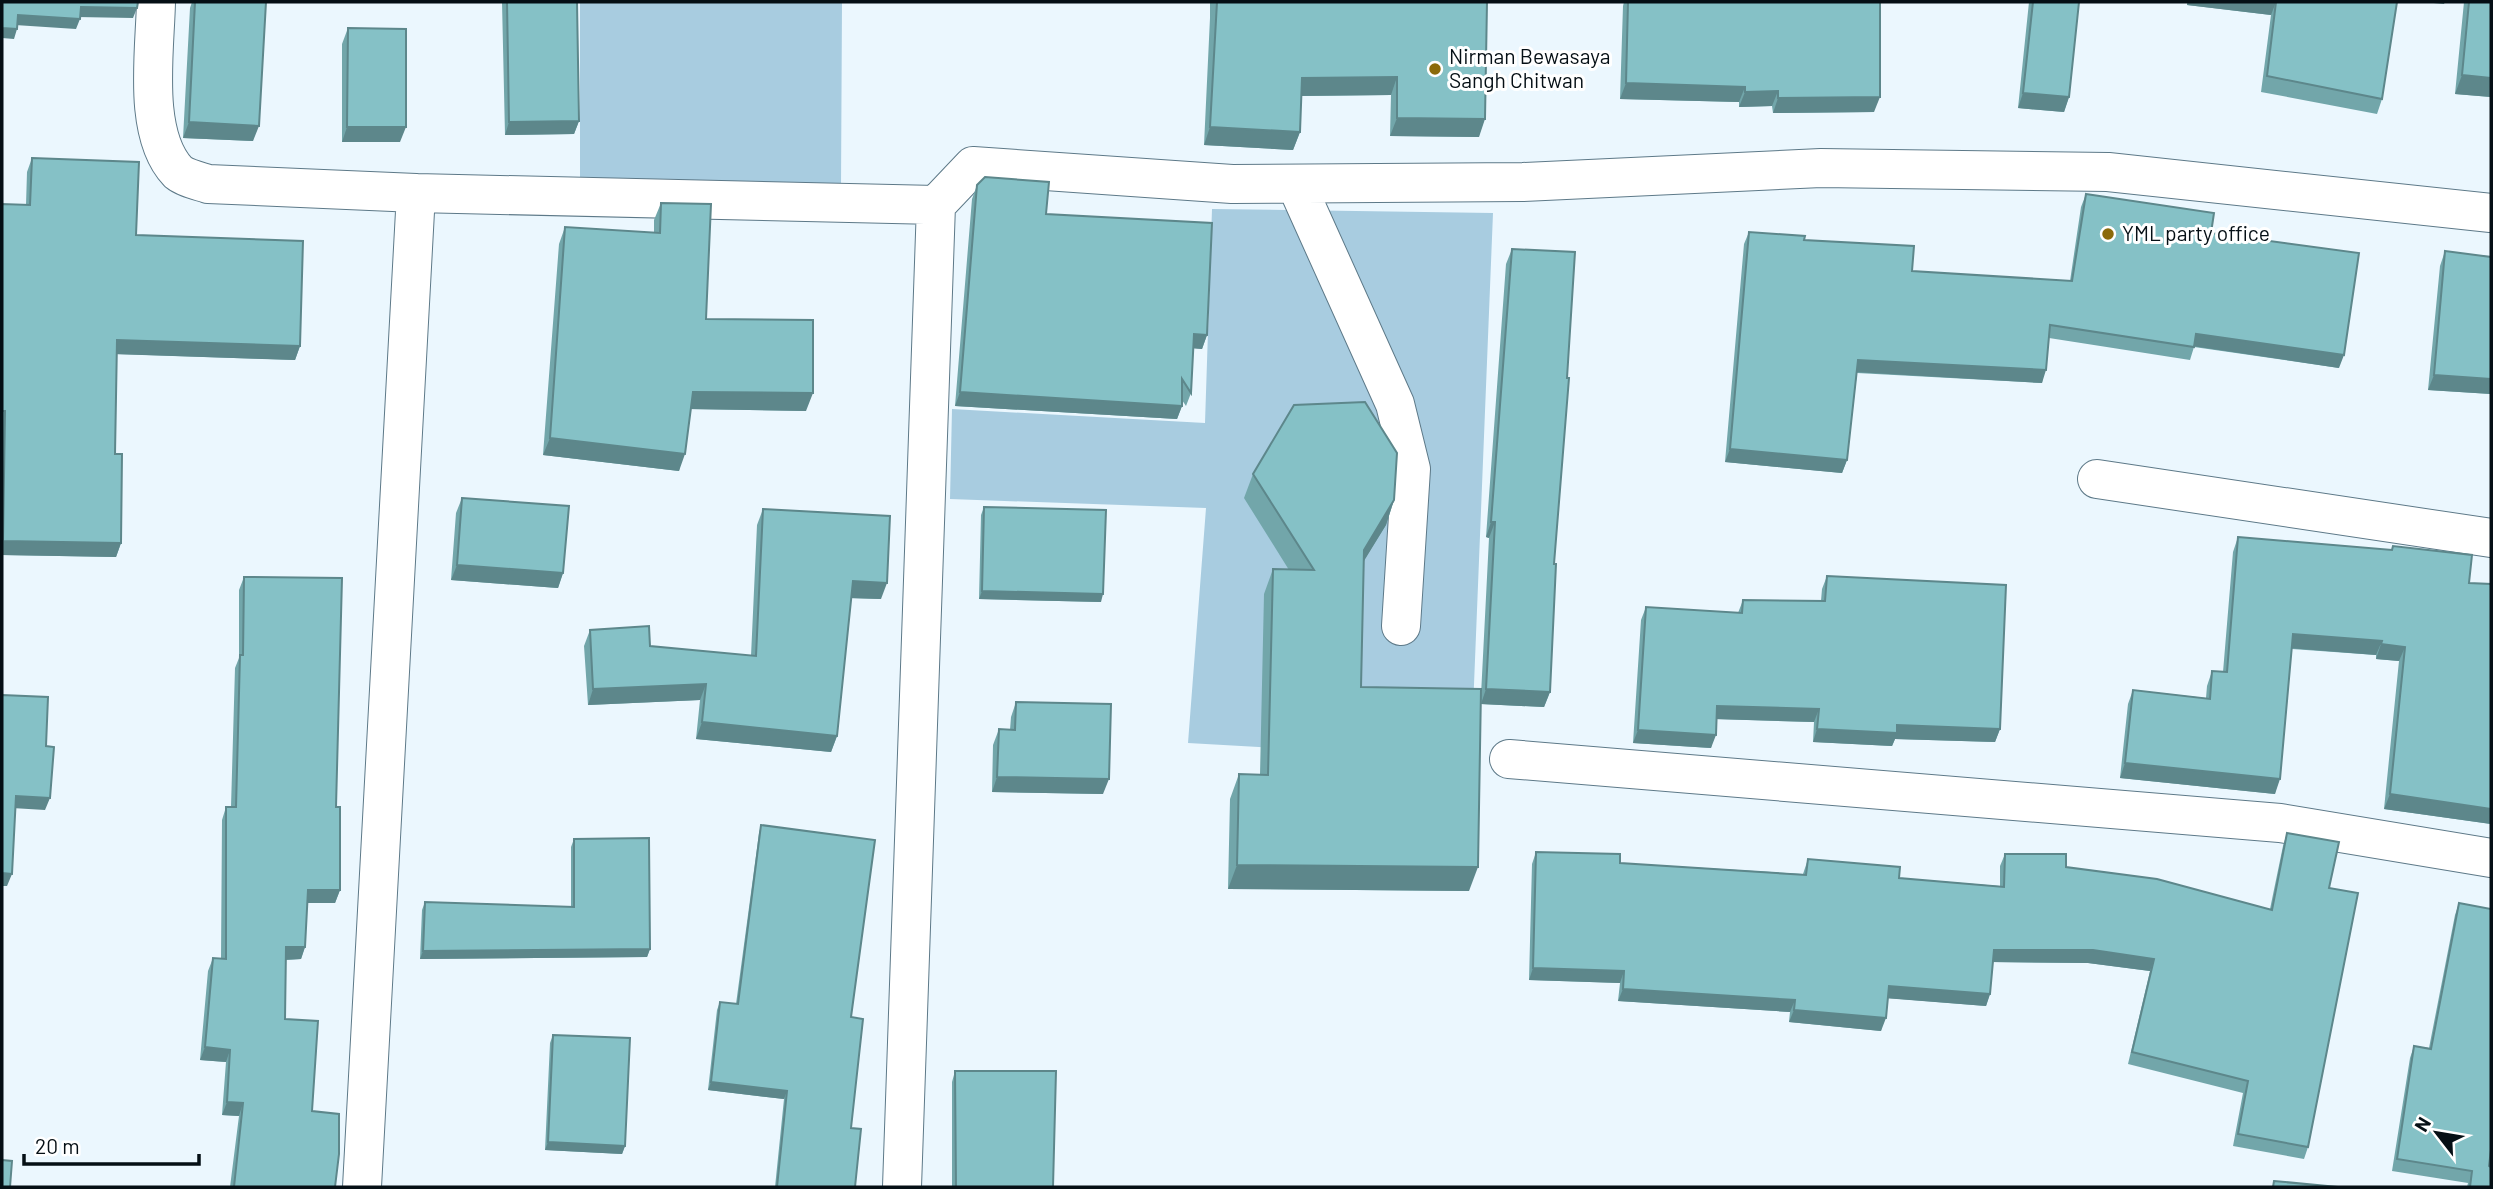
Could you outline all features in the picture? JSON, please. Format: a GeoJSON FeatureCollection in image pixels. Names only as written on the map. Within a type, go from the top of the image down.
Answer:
{"type":"FeatureCollection","features":[{"type":"Feature","properties":{"kind":"street"},"geometry":{"type":"LineString","coordinates":[[156,2],[153,116],[161,148],[180,174],[208,184],[416,193],[936,205]]}},
{"type":"Feature","properties":{"kind":"street"},"geometry":{"type":"LineString","coordinates":[[902,1187],[936,205],[973,166],[1232,184],[1522,182],[1821,168],[2108,172],[2491,213]]}},
{"type":"Feature","properties":{"kind":"street"},"geometry":{"type":"LineString","coordinates":[[1296,184],[1395,404],[1411,469],[1401,626]]}},
{"type":"Feature","properties":{"kind":"street"},"geometry":{"type":"LineString","coordinates":[[362,1187],[416,193]]}},
{"type":"Feature","properties":{"kind":"street"},"geometry":{"type":"LineString","coordinates":[[2096,479],[2491,538]]}},
{"type":"Feature","properties":{"kind":"street"},"geometry":{"type":"LineString","coordinates":[[1509,759],[2280,823],[2491,858]]}},
{"type":"Feature","properties":{"kind":"shaded area"},"geometry":{"type":"Polygon","coordinates":[[[580,2],[842,2],[841,187],[580,178],[580,2]]]}},
{"type":"Feature","properties":{"kind":"shaded area"},"geometry":{"type":"Polygon","coordinates":[[[1212,209],[1493,213],[1471,759],[1188,743],[1206,508],[950,499],[952,409],[1205,423],[1212,209]]]}},
{"type":"Feature","properties":{"kind":"building"},"geometry":{"type":"Polygon","coordinates":[[[2,2],[138,2],[137,8],[81,7],[80,19],[18,15],[17,29],[2,28],[2,2]]]}},
{"type":"Feature","properties":{"kind":"building"},"geometry":{"type":"Polygon","coordinates":[[[195,2],[266,2],[259,126],[189,122],[195,2]]]}},
{"type":"Feature","properties":{"kind":"building"},"geometry":{"type":"Polygon","coordinates":[[[507,2],[577,2],[579,121],[509,122],[507,2]]]}},
{"type":"Feature","properties":{"kind":"building"},"geometry":{"type":"Polygon","coordinates":[[[1217,2],[1487,2],[1485,119],[1397,118],[1397,77],[1302,78],[1300,132],[1210,127],[1217,2]]]}},
{"type":"Feature","properties":{"kind":"building"},"geometry":{"type":"Polygon","coordinates":[[[1628,2],[1880,2],[1880,97],[1778,98],[1778,91],[1745,92],[1745,87],[1626,83],[1628,2]]]}},
{"type":"Feature","properties":{"kind":"building"},"geometry":{"type":"Polygon","coordinates":[[[2033,2],[2079,2],[2069,97],[2023,93],[2033,2]]]}},
{"type":"Feature","properties":{"kind":"building"},"geometry":{"type":"Polygon","coordinates":[[[2276,2],[2397,2],[2382,99],[2267,76],[2276,2]]]}},
{"type":"Feature","properties":{"kind":"building"},"geometry":{"type":"Polygon","coordinates":[[[2469,2],[2491,2],[2491,78],[2462,75],[2469,2]]]}},
{"type":"Feature","properties":{"kind":"building"},"geometry":{"type":"Polygon","coordinates":[[[348,28],[406,29],[406,127],[347,127],[348,28]]]}},
{"type":"Feature","properties":{"kind":"building"},"geometry":{"type":"Polygon","coordinates":[[[32,158],[139,162],[136,235],[303,241],[300,346],[117,340],[115,454],[122,454],[121,543],[3,541],[5,411],[2,411],[2,204],[30,205],[32,158]]]}},
{"type":"Feature","properties":{"kind":"building"},"geometry":{"type":"Polygon","coordinates":[[[985,177],[1049,182],[1046,214],[1212,223],[1207,335],[1194,334],[1191,393],[1182,379],[1182,406],[960,392],[977,185],[985,177]]]}},
{"type":"Feature","properties":{"kind":"building"},"geometry":{"type":"Polygon","coordinates":[[[2086,194],[2214,213],[2211,233],[2359,253],[2344,355],[2196,334],[2194,347],[2050,325],[2046,370],[1858,360],[1847,460],[1730,449],[1749,232],[1805,236],[1804,240],[1914,246],[1912,271],[2072,281],[2086,194]]]}},
{"type":"Feature","properties":{"kind":"building"},"geometry":{"type":"Polygon","coordinates":[[[661,203],[711,204],[706,319],[813,320],[813,393],[693,392],[685,454],[550,438],[565,227],[660,233],[661,203]]]}},
{"type":"Feature","properties":{"kind":"building"},"geometry":{"type":"Polygon","coordinates":[[[1512,249],[1575,252],[1569,378],[1554,564],[1550,692],[1486,689],[1495,522],[1491,522],[1512,249]]]}},
{"type":"Feature","properties":{"kind":"building"},"geometry":{"type":"Polygon","coordinates":[[[2445,251],[2491,257],[2491,379],[2434,375],[2445,251]]]}},
{"type":"Feature","properties":{"kind":"building"},"geometry":{"type":"Polygon","coordinates":[[[1365,402],[1397,453],[1394,500],[1364,550],[1361,687],[1481,689],[1478,867],[1237,865],[1239,774],[1268,775],[1273,569],[1314,570],[1253,474],[1294,405],[1365,402]]]}},
{"type":"Feature","properties":{"kind":"building"},"geometry":{"type":"Polygon","coordinates":[[[462,498],[569,506],[563,573],[457,565],[462,498]]]}},
{"type":"Feature","properties":{"kind":"building"},"geometry":{"type":"Polygon","coordinates":[[[984,507],[1106,510],[1103,594],[982,591],[984,507]]]}},
{"type":"Feature","properties":{"kind":"building"},"geometry":{"type":"Polygon","coordinates":[[[763,509],[890,516],[887,583],[853,581],[837,736],[702,722],[706,684],[593,689],[590,630],[649,626],[650,646],[756,656],[763,509]]]}},
{"type":"Feature","properties":{"kind":"building"},"geometry":{"type":"Polygon","coordinates":[[[2238,537],[2392,550],[2393,546],[2472,555],[2469,583],[2491,584],[2491,809],[2390,794],[2405,647],[2381,644],[2382,641],[2293,634],[2280,779],[2125,763],[2133,690],[2210,699],[2212,671],[2227,672],[2238,537]]]}},
{"type":"Feature","properties":{"kind":"building"},"geometry":{"type":"Polygon","coordinates":[[[1827,576],[2006,585],[2000,729],[1897,725],[1897,733],[1817,729],[1819,709],[1717,706],[1716,735],[1638,730],[1646,607],[1742,613],[1743,600],[1825,601],[1827,576]]]}},
{"type":"Feature","properties":{"kind":"building"},"geometry":{"type":"Polygon","coordinates":[[[244,577],[342,578],[336,807],[340,807],[340,890],[308,890],[305,947],[286,947],[285,1019],[318,1021],[312,1111],[339,1114],[339,1154],[335,1187],[234,1187],[243,1103],[227,1102],[230,1050],[205,1047],[213,958],[226,959],[226,807],[236,807],[244,577]]]}},
{"type":"Feature","properties":{"kind":"building"},"geometry":{"type":"Polygon","coordinates":[[[2,695],[48,697],[46,746],[54,747],[50,798],[16,796],[12,874],[2,873],[2,695]]]}},
{"type":"Feature","properties":{"kind":"building"},"geometry":{"type":"Polygon","coordinates":[[[1016,702],[1111,704],[1109,779],[997,777],[999,729],[1015,730],[1016,702]]]}},
{"type":"Feature","properties":{"kind":"building"},"geometry":{"type":"Polygon","coordinates":[[[761,825],[875,840],[851,1017],[863,1019],[851,1128],[861,1129],[855,1187],[777,1187],[787,1091],[711,1082],[720,1002],[738,1004],[761,825]]]}},
{"type":"Feature","properties":{"kind":"building"},"geometry":{"type":"Polygon","coordinates":[[[2287,833],[2339,842],[2329,888],[2358,893],[2308,1147],[2238,1134],[2248,1081],[2132,1052],[2154,959],[2093,950],[1994,950],[1990,994],[1889,986],[1886,1018],[1794,1010],[1795,1000],[1623,989],[1624,971],[1533,968],[1536,852],[1620,854],[1620,863],[1806,875],[1808,859],[1900,867],[1899,878],[2004,887],[2005,854],[2066,854],[2066,867],[2157,879],[2272,910],[2287,833]]]}},
{"type":"Feature","properties":{"kind":"building"},"geometry":{"type":"Polygon","coordinates":[[[649,838],[650,949],[423,951],[425,902],[574,907],[574,839],[649,838]]]}},
{"type":"Feature","properties":{"kind":"building"},"geometry":{"type":"Polygon","coordinates":[[[2459,903],[2491,909],[2491,1187],[2470,1187],[2472,1171],[2397,1159],[2414,1046],[2431,1049],[2459,903]]]}},
{"type":"Feature","properties":{"kind":"building"},"geometry":{"type":"Polygon","coordinates":[[[553,1035],[630,1038],[625,1146],[548,1142],[553,1035]]]}},
{"type":"Feature","properties":{"kind":"building"},"geometry":{"type":"Polygon","coordinates":[[[955,1071],[1056,1071],[1053,1187],[956,1187],[955,1071]]]}},
{"type":"Feature","properties":{"kind":"building"},"geometry":{"type":"Polygon","coordinates":[[[2,1160],[12,1161],[10,1187],[2,1187],[2,1160]]]}},
{"type":"Feature","properties":{"kind":"building"},"geometry":{"type":"Polygon","coordinates":[[[2274,1181],[2338,1187],[2273,1187],[2274,1181]]]}},
{"type":"Feature","properties":{"kind":"place","name":"Nirman Bewasaya Sangh Chitwan"},"geometry":{"type":"Point","coordinates":[1435,69]}},
{"type":"Feature","properties":{"kind":"place","name":"YML party office"},"geometry":{"type":"Point","coordinates":[2108,234]}}]}
